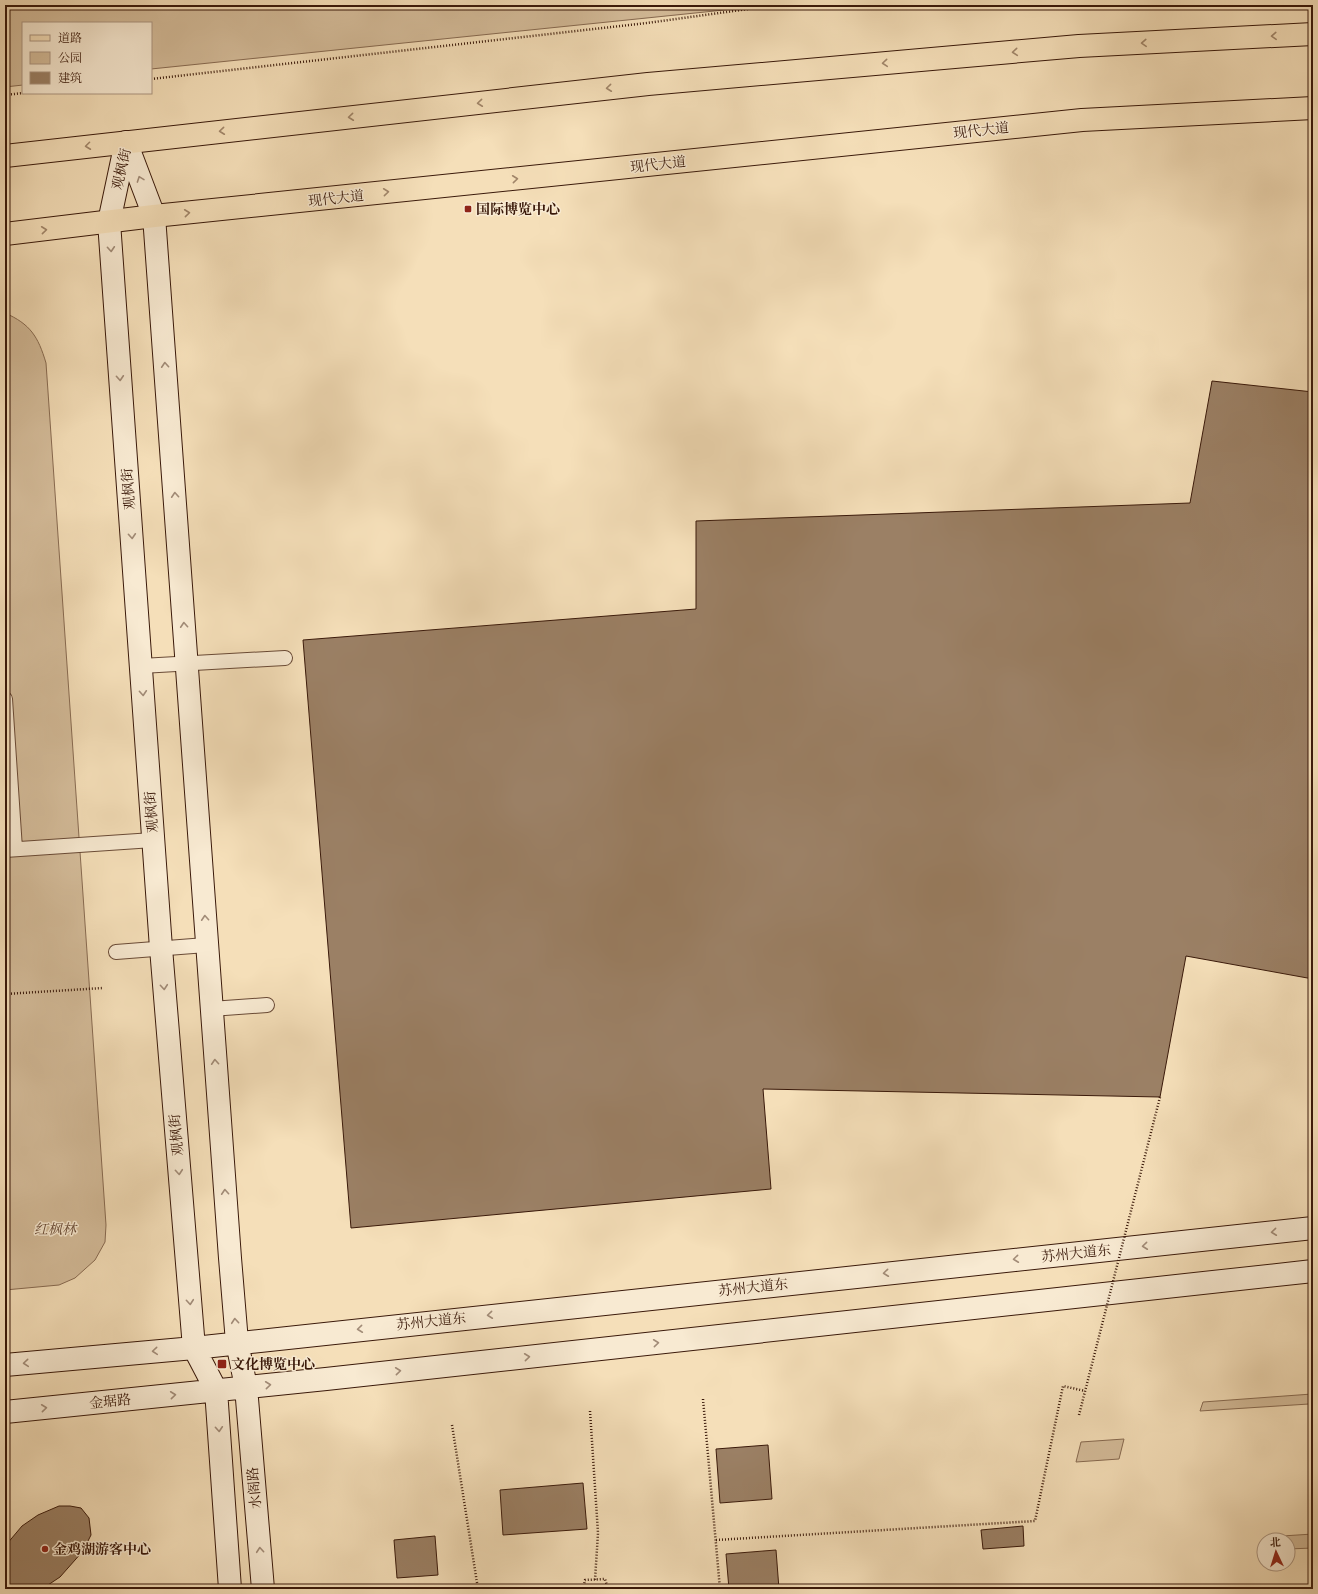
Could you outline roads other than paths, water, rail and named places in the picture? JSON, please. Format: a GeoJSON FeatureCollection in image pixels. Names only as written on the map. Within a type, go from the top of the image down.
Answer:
{"type":"FeatureCollection","features":[{"type":"Feature","properties":{"kind":"main road"},"geometry":{"type":"LineString","coordinates":[[5,156],[648,84],[1079,46],[1313,34]]}},
{"type":"Feature","properties":{"kind":"main road","name":"现代大道"},"geometry":{"type":"LineString","coordinates":[[5,234],[154,216],[1082,120],[1313,108]]}},
{"type":"Feature","properties":{"kind":"street","name":"观枫街"},"geometry":{"type":"LineString","coordinates":[[126,142],[154,216],[236,1342],[246,1387]]}},
{"type":"Feature","properties":{"kind":"street","name":"观枫街"},"geometry":{"type":"LineString","coordinates":[[126,142],[109,222],[153,840],[194,1348],[216,1390]]}},
{"type":"Feature","properties":{"kind":"street","name":"苏州大道东"},"geometry":{"type":"LineString","coordinates":[[194,1348],[236,1342],[1313,1228]]}},
{"type":"Feature","properties":{"kind":"street"},"geometry":{"type":"LineString","coordinates":[[230,1589],[216,1390],[1313,1271]]}},
{"type":"Feature","properties":{"kind":"street"},"geometry":{"type":"LineString","coordinates":[[5,1365],[194,1348]]}},
{"type":"Feature","properties":{"kind":"street","name":"水阁路"},"geometry":{"type":"LineString","coordinates":[[246,1387],[263,1589]]}},
{"type":"Feature","properties":{"kind":"street","name":"金琚路"},"geometry":{"type":"LineString","coordinates":[[5,1412],[216,1390]]}},
{"type":"Feature","properties":{"kind":"lane"},"geometry":{"type":"LineString","coordinates":[[141,666],[285,658]]}},
{"type":"Feature","properties":{"kind":"lane"},"geometry":{"type":"LineString","coordinates":[[5,699],[10,850],[153,840]]}},
{"type":"Feature","properties":{"kind":"lane"},"geometry":{"type":"LineString","coordinates":[[116,952],[206,945]]}},
{"type":"Feature","properties":{"kind":"lane"},"geometry":{"type":"LineString","coordinates":[[211,1009],[267,1005]]}},
{"type":"Feature","properties":{"kind":"place","name":"国际博览中心"},"geometry":{"type":"Point","coordinates":[468,209]}},
{"type":"Feature","properties":{"kind":"place","name":"文化博览中心"},"geometry":{"type":"Point","coordinates":[222,1364]}},
{"type":"Feature","properties":{"kind":"place","name":"金鸡湖游客中心"},"geometry":{"type":"Point","coordinates":[45,1549]}},
{"type":"Feature","properties":{"kind":"park label","name":"红枫林"},"geometry":{"type":"Point","coordinates":[55,1229]}}]}
